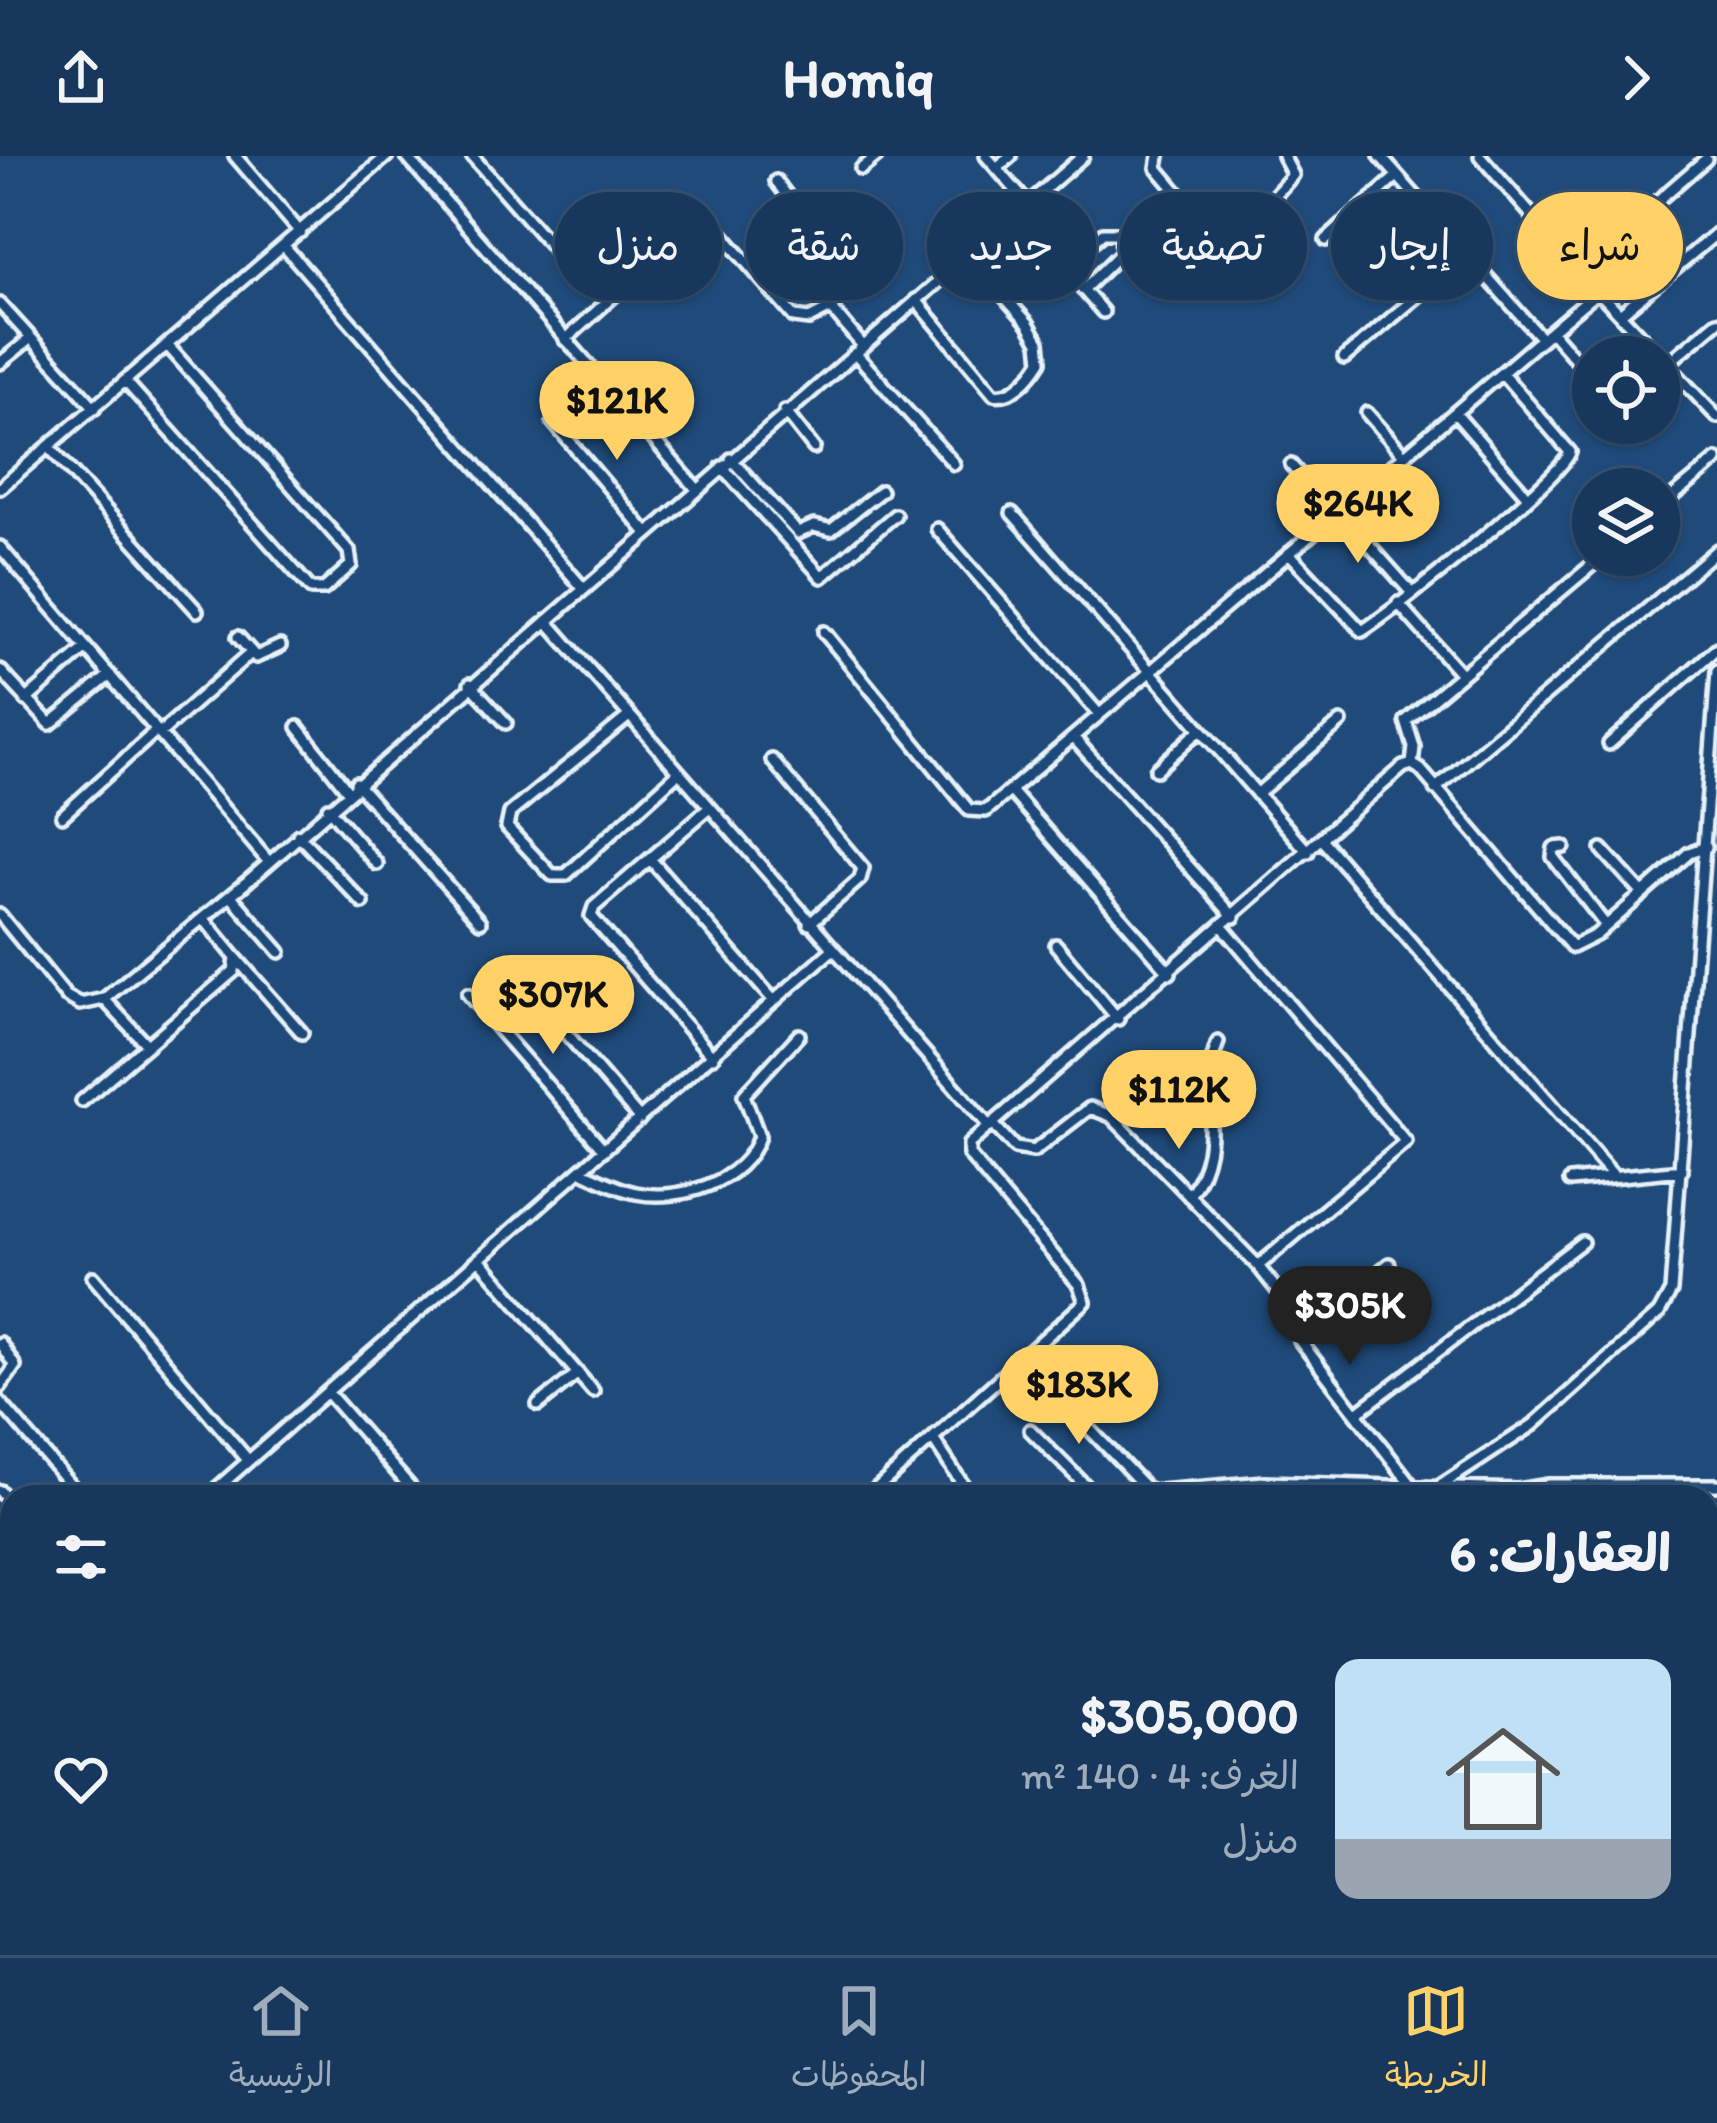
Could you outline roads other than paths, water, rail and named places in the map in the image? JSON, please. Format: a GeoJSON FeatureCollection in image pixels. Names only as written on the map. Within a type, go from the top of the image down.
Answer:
{"type":"FeatureCollection","features":[{"type":"Feature","properties":{"kind":"street"},"geometry":{"type":"LineString","coordinates":[[235,156],[300,232]]}},
{"type":"Feature","properties":{"kind":"street"},"geometry":{"type":"LineString","coordinates":[[0,488],[387,156]]}},
{"type":"Feature","properties":{"kind":"street"},"geometry":{"type":"LineString","coordinates":[[406,156],[697,489]]}},
{"type":"Feature","properties":{"kind":"street"},"geometry":{"type":"LineString","coordinates":[[472,156],[555,250]]}},
{"type":"Feature","properties":{"kind":"street"},"geometry":{"type":"LineString","coordinates":[[861,169],[877,156]]}},
{"type":"Feature","properties":{"kind":"street"},"geometry":{"type":"LineString","coordinates":[[986,156],[1018,192]]}},
{"type":"Feature","properties":{"kind":"street"},"geometry":{"type":"LineString","coordinates":[[997,168],[1011,156]]}},
{"type":"Feature","properties":{"kind":"street"},"geometry":{"type":"LineString","coordinates":[[1041,192],[1083,156]]}},
{"type":"Feature","properties":{"kind":"street"},"geometry":{"type":"LineString","coordinates":[[1159,156],[1156,168],[1166,184],[1226,250],[1293,175],[1283,156]]}},
{"type":"Feature","properties":{"kind":"street"},"geometry":{"type":"LineString","coordinates":[[1380,156],[1412,192]]}},
{"type":"Feature","properties":{"kind":"street"},"geometry":{"type":"LineString","coordinates":[[1480,156],[1517,198]]}},
{"type":"Feature","properties":{"kind":"street"},"geometry":{"type":"LineString","coordinates":[[1668,192],[1706,159]]}},
{"type":"Feature","properties":{"kind":"street"},"geometry":{"type":"LineString","coordinates":[[1326,240],[1397,176]]}},
{"type":"Feature","properties":{"kind":"street"},"geometry":{"type":"LineString","coordinates":[[566,340],[700,218],[712,220],[794,317],[808,319],[831,308],[847,293],[847,276],[776,181]]}},
{"type":"Feature","properties":{"kind":"street"},"geometry":{"type":"LineString","coordinates":[[1096,239],[1103,233],[1121,233],[1122,252],[1096,277]]}},
{"type":"Feature","properties":{"kind":"street"},"geometry":{"type":"LineString","coordinates":[[1620,314],[1717,233]]}},
{"type":"Feature","properties":{"kind":"street"},"geometry":{"type":"LineString","coordinates":[[284,246],[583,588]]}},
{"type":"Feature","properties":{"kind":"street"},"geometry":{"type":"LineString","coordinates":[[1493,280],[1572,359]]}},
{"type":"Feature","properties":{"kind":"street"},"geometry":{"type":"LineString","coordinates":[[0,915],[66,996],[80,1004],[104,999],[231,896],[927,291]]}},
{"type":"Feature","properties":{"kind":"street"},"geometry":{"type":"LineString","coordinates":[[916,301],[994,394],[1010,393],[1042,356],[1036,334],[1006,300]]}},
{"type":"Feature","properties":{"kind":"street"},"geometry":{"type":"LineString","coordinates":[[1092,300],[1103,312]]}},
{"type":"Feature","properties":{"kind":"street"},"geometry":{"type":"LineString","coordinates":[[1344,358],[1413,300]]}},
{"type":"Feature","properties":{"kind":"street"},"geometry":{"type":"LineString","coordinates":[[824,632],[969,810],[986,811],[1587,300]]}},
{"type":"Feature","properties":{"kind":"street"},"geometry":{"type":"LineString","coordinates":[[1607,300],[1641,336]]}},
{"type":"Feature","properties":{"kind":"street"},"geometry":{"type":"LineString","coordinates":[[0,304],[95,408]]}},
{"type":"Feature","properties":{"kind":"street"},"geometry":{"type":"LineString","coordinates":[[831,308],[954,464]]}},
{"type":"Feature","properties":{"kind":"street"},"geometry":{"type":"LineString","coordinates":[[1680,353],[1717,322]]}},
{"type":"Feature","properties":{"kind":"street"},"geometry":{"type":"LineString","coordinates":[[0,363],[31,338]]}},
{"type":"Feature","properties":{"kind":"street"},"geometry":{"type":"LineString","coordinates":[[126,382],[311,589],[324,589],[351,565],[349,550],[168,346]]}},
{"type":"Feature","properties":{"kind":"street"},"geometry":{"type":"LineString","coordinates":[[1289,553],[1359,630],[1528,497],[1568,461],[1569,448],[1502,373]]}},
{"type":"Feature","properties":{"kind":"street"},"geometry":{"type":"LineString","coordinates":[[1680,378],[1717,417]]}},
{"type":"Feature","properties":{"kind":"street"},"geometry":{"type":"LineString","coordinates":[[785,411],[814,448]]}},
{"type":"Feature","properties":{"kind":"street"},"geometry":{"type":"LineString","coordinates":[[1367,412],[1404,455]]}},
{"type":"Feature","properties":{"kind":"street"},"geometry":{"type":"LineString","coordinates":[[1455,413],[1528,497]]}},
{"type":"Feature","properties":{"kind":"street"},"geometry":{"type":"LineString","coordinates":[[553,422],[647,533]]}},
{"type":"Feature","properties":{"kind":"street"},"geometry":{"type":"LineString","coordinates":[[49,447],[197,611]]}},
{"type":"Feature","properties":{"kind":"street"},"geometry":{"type":"LineString","coordinates":[[1680,491],[1717,460]]}},
{"type":"Feature","properties":{"kind":"street"},"geometry":{"type":"LineString","coordinates":[[726,463],[799,533],[814,526],[832,529],[881,491]]}},
{"type":"Feature","properties":{"kind":"street"},"geometry":{"type":"LineString","coordinates":[[726,463],[822,578],[895,515]]}},
{"type":"Feature","properties":{"kind":"street"},"geometry":{"type":"LineString","coordinates":[[1291,465],[1411,592]]}},
{"type":"Feature","properties":{"kind":"street"},"geometry":{"type":"LineString","coordinates":[[1012,513],[1308,852]]}},
{"type":"Feature","properties":{"kind":"street"},"geometry":{"type":"LineString","coordinates":[[937,529],[1098,713]]}},
{"type":"Feature","properties":{"kind":"street"},"geometry":{"type":"LineString","coordinates":[[0,547],[269,862]]}},
{"type":"Feature","properties":{"kind":"street"},"geometry":{"type":"LineString","coordinates":[[1435,788],[1717,550]]}},
{"type":"Feature","properties":{"kind":"street"},"geometry":{"type":"LineString","coordinates":[[881,1485],[1085,1302],[1079,1285],[968,1155],[968,1146],[1412,764],[1414,747],[1406,721],[1579,576]]}},
{"type":"Feature","properties":{"kind":"street"},"geometry":{"type":"LineString","coordinates":[[1398,603],[1461,674]]}},
{"type":"Feature","properties":{"kind":"street"},"geometry":{"type":"LineString","coordinates":[[547,621],[809,924],[1009,1144],[1034,1151],[1081,1114],[1101,1110],[1258,1266],[1308,1329]]}},
{"type":"Feature","properties":{"kind":"street"},"geometry":{"type":"LineString","coordinates":[[238,638],[250,653],[262,658],[280,646]]}},
{"type":"Feature","properties":{"kind":"street"},"geometry":{"type":"LineString","coordinates":[[26,700],[86,648]]}},
{"type":"Feature","properties":{"kind":"street"},"geometry":{"type":"LineString","coordinates":[[1609,744],[1717,648]]}},
{"type":"Feature","properties":{"kind":"street"},"geometry":{"type":"LineString","coordinates":[[62,816],[250,653]]}},
{"type":"Feature","properties":{"kind":"street"},"geometry":{"type":"LineString","coordinates":[[0,670],[44,722],[58,723],[110,675]]}},
{"type":"Feature","properties":{"kind":"street"},"geometry":{"type":"LineString","coordinates":[[1442,1485],[1533,1425],[1659,1313],[1671,1291],[1717,670]]}},
{"type":"Feature","properties":{"kind":"street"},"geometry":{"type":"LineString","coordinates":[[470,684],[506,723]]}},
{"type":"Feature","properties":{"kind":"street"},"geometry":{"type":"LineString","coordinates":[[628,716],[510,813],[507,827],[560,878],[678,773]]}},
{"type":"Feature","properties":{"kind":"street"},"geometry":{"type":"LineString","coordinates":[[1257,794],[1341,722]]}},
{"type":"Feature","properties":{"kind":"street"},"geometry":{"type":"LineString","coordinates":[[298,727],[480,922]]}},
{"type":"Feature","properties":{"kind":"street"},"geometry":{"type":"LineString","coordinates":[[1156,770],[1200,730]]}},
{"type":"Feature","properties":{"kind":"street"},"geometry":{"type":"LineString","coordinates":[[1073,737],[1234,917]]}},
{"type":"Feature","properties":{"kind":"street"},"geometry":{"type":"LineString","coordinates":[[772,760],[863,868],[860,879],[809,924]]}},
{"type":"Feature","properties":{"kind":"street"},"geometry":{"type":"LineString","coordinates":[[1412,764],[1567,946],[1582,945],[1689,854],[1706,847]]}},
{"type":"Feature","properties":{"kind":"street"},"geometry":{"type":"LineString","coordinates":[[1011,791],[1171,973]]}},
{"type":"Feature","properties":{"kind":"street"},"geometry":{"type":"LineString","coordinates":[[328,808],[377,864]]}},
{"type":"Feature","properties":{"kind":"street"},"geometry":{"type":"LineString","coordinates":[[709,808],[594,907],[594,925],[713,1058]]}},
{"type":"Feature","properties":{"kind":"street"},"geometry":{"type":"LineString","coordinates":[[298,835],[363,903]]}},
{"type":"Feature","properties":{"kind":"street"},"geometry":{"type":"LineString","coordinates":[[1322,840],[1614,1176]]}},
{"type":"Feature","properties":{"kind":"street"},"geometry":{"type":"LineString","coordinates":[[1564,847],[1554,848],[1553,857],[1606,926]]}},
{"type":"Feature","properties":{"kind":"street"},"geometry":{"type":"LineString","coordinates":[[1602,849],[1642,894]]}},
{"type":"Feature","properties":{"kind":"street"},"geometry":{"type":"LineString","coordinates":[[650,859],[774,1001]]}},
{"type":"Feature","properties":{"kind":"street"},"geometry":{"type":"LineString","coordinates":[[231,896],[280,952]]}},
{"type":"Feature","properties":{"kind":"street"},"geometry":{"type":"LineString","coordinates":[[203,918],[302,1033]]}},
{"type":"Feature","properties":{"kind":"street"},"geometry":{"type":"LineString","coordinates":[[1223,927],[1406,1142],[1258,1266]]}},
{"type":"Feature","properties":{"kind":"street"},"geometry":{"type":"LineString","coordinates":[[1056,945],[1118,1019]]}},
{"type":"Feature","properties":{"kind":"street"},"geometry":{"type":"LineString","coordinates":[[220,1485],[832,950]]}},
{"type":"Feature","properties":{"kind":"street"},"geometry":{"type":"LineString","coordinates":[[82,1101],[234,971],[236,958]]}},
{"type":"Feature","properties":{"kind":"street"},"geometry":{"type":"LineString","coordinates":[[512,970],[640,1119]]}},
{"type":"Feature","properties":{"kind":"street"},"geometry":{"type":"LineString","coordinates":[[468,994],[604,1150]]}},
{"type":"Feature","properties":{"kind":"street"},"geometry":{"type":"LineString","coordinates":[[104,999],[147,1046]]}},
{"type":"Feature","properties":{"kind":"street"},"geometry":{"type":"LineString","coordinates":[[581,1171],[640,1194],[701,1187],[728,1175],[750,1156],[759,1136],[744,1106],[746,1089],[799,1035]]}},
{"type":"Feature","properties":{"kind":"street"},"geometry":{"type":"LineString","coordinates":[[1189,1196],[1204,1176],[1210,1152],[1212,1058],[1218,1042]]}},
{"type":"Feature","properties":{"kind":"street"},"geometry":{"type":"LineString","coordinates":[[1570,1181],[1682,1170]]}},
{"type":"Feature","properties":{"kind":"street"},"geometry":{"type":"LineString","coordinates":[[1357,1413],[1582,1242]]}},
{"type":"Feature","properties":{"kind":"street"},"geometry":{"type":"LineString","coordinates":[[480,1260],[593,1391]]}},
{"type":"Feature","properties":{"kind":"street"},"geometry":{"type":"LineString","coordinates":[[1389,1264],[1308,1329],[1300,1341],[1410,1483]]}},
{"type":"Feature","properties":{"kind":"street"},"geometry":{"type":"LineString","coordinates":[[93,1277],[248,1460]]}},
{"type":"Feature","properties":{"kind":"street"},"geometry":{"type":"LineString","coordinates":[[0,1343],[15,1366],[0,1387]]}},
{"type":"Feature","properties":{"kind":"street"},"geometry":{"type":"LineString","coordinates":[[538,1405],[578,1373]]}},
{"type":"Feature","properties":{"kind":"street"},"geometry":{"type":"LineString","coordinates":[[329,1394],[408,1485]]}},
{"type":"Feature","properties":{"kind":"street"},"geometry":{"type":"LineString","coordinates":[[0,1402],[71,1485]]}},
{"type":"Feature","properties":{"kind":"street"},"geometry":{"type":"LineString","coordinates":[[1078,1417],[1143,1485]]}},
{"type":"Feature","properties":{"kind":"street"},"geometry":{"type":"LineString","coordinates":[[1030,1430],[1082,1485]]}},
{"type":"Feature","properties":{"kind":"street"},"geometry":{"type":"LineString","coordinates":[[933,1439],[963,1485]]}},
{"type":"Feature","properties":{"kind":"street"},"geometry":{"type":"LineString","coordinates":[[1220,1485],[1430,1485]]}}]}
